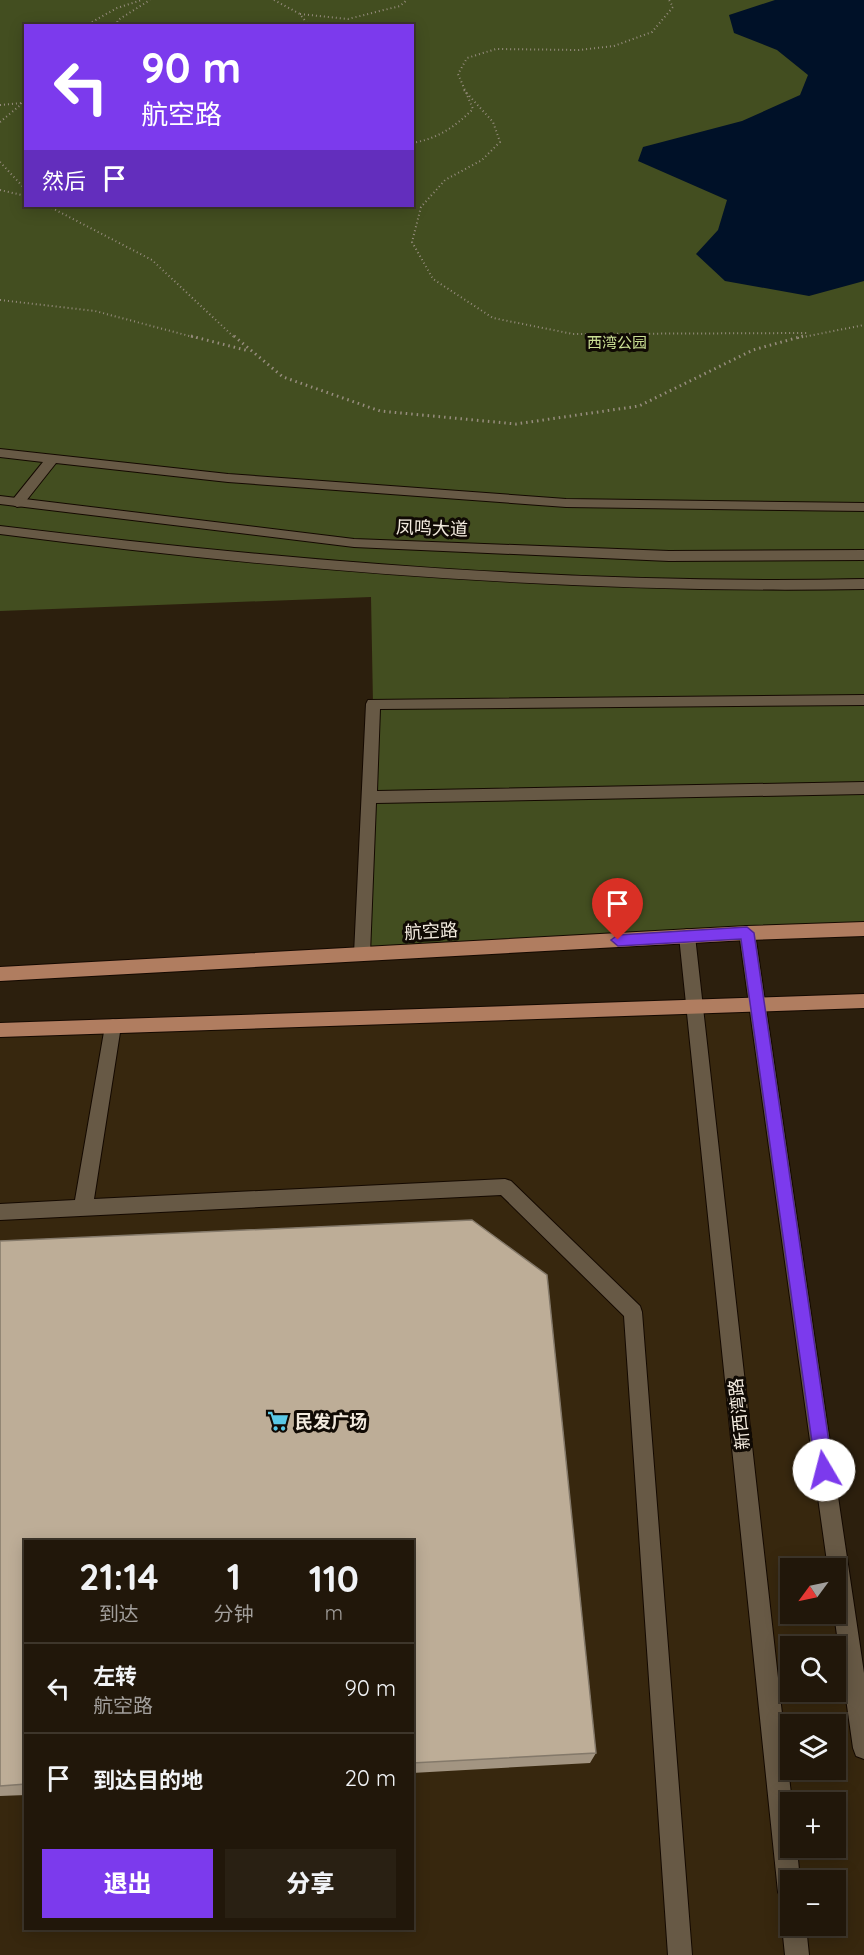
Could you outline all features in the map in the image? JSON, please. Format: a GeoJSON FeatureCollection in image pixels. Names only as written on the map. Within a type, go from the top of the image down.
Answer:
{"type":"FeatureCollection","features":[{"type":"Feature","properties":{"kind":"main road","name":"航空路"},"geometry":{"type":"LineString","coordinates":[[0,974],[687,936],[864,929]]}},
{"type":"Feature","properties":{"kind":"main road"},"geometry":{"type":"LineString","coordinates":[[0,1030],[864,1001]]}},
{"type":"Feature","properties":{"kind":"street"},"geometry":{"type":"LineString","coordinates":[[0,453],[228,478],[566,503],[864,507]]}},
{"type":"Feature","properties":{"kind":"street"},"geometry":{"type":"LineString","coordinates":[[17,503],[52,459]]}},
{"type":"Feature","properties":{"kind":"street","name":"凤鸣大道"},"geometry":{"type":"LineString","coordinates":[[0,500],[354,543],[669,556],[864,555]]}},
{"type":"Feature","properties":{"kind":"street"},"geometry":{"type":"LineString","coordinates":[[0,530],[86,542],[346,566],[684,585],[864,584]]}},
{"type":"Feature","properties":{"kind":"street"},"geometry":{"type":"LineString","coordinates":[[362,954],[374,704],[864,700]]}},
{"type":"Feature","properties":{"kind":"street"},"geometry":{"type":"LineString","coordinates":[[369,797],[864,788]]}},
{"type":"Feature","properties":{"kind":"street"},"geometry":{"type":"LineString","coordinates":[[747,933],[864,1748]]}},
{"type":"Feature","properties":{"kind":"street","name":"新西湾路"},"geometry":{"type":"LineString","coordinates":[[687,936],[788,1870]]}},
{"type":"Feature","properties":{"kind":"street"},"geometry":{"type":"LineString","coordinates":[[82,1208],[112,1026]]}},
{"type":"Feature","properties":{"kind":"street"},"geometry":{"type":"LineString","coordinates":[[0,1212],[505,1187],[633,1312],[680,1955]]}},
{"type":"Feature","properties":{"kind":"street"},"geometry":{"type":"LineString","coordinates":[[795,1936],[797,1955]]}},
{"type":"Feature","properties":{"kind":"path"},"geometry":{"type":"LineString","coordinates":[[89,24],[117,8],[142,0]]}},
{"type":"Feature","properties":{"kind":"path"},"geometry":{"type":"LineString","coordinates":[[117,24],[118,20],[150,0]]}},
{"type":"Feature","properties":{"kind":"path"},"geometry":{"type":"LineString","coordinates":[[274,0],[300,14],[348,18],[400,6],[407,0]]}},
{"type":"Feature","properties":{"kind":"path"},"geometry":{"type":"LineString","coordinates":[[414,143],[423,142],[457,126],[473,109],[458,74],[467,58],[496,49],[579,50],[614,46],[652,32],[673,7],[669,0]]}},
{"type":"Feature","properties":{"kind":"path"},"geometry":{"type":"LineString","coordinates":[[300,14],[308,24]]}},
{"type":"Feature","properties":{"kind":"path"},"geometry":{"type":"LineString","coordinates":[[464,90],[493,122],[500,142],[482,160],[445,180],[421,207],[412,242],[433,279],[493,318],[573,334],[814,333]]}},
{"type":"Feature","properties":{"kind":"path"},"geometry":{"type":"LineString","coordinates":[[0,105],[24,102]]}},
{"type":"Feature","properties":{"kind":"path"},"geometry":{"type":"LineString","coordinates":[[0,122],[24,103]]}},
{"type":"Feature","properties":{"kind":"path"},"geometry":{"type":"LineString","coordinates":[[0,162],[24,188]]}},
{"type":"Feature","properties":{"kind":"path"},"geometry":{"type":"LineString","coordinates":[[0,190],[24,196]]}},
{"type":"Feature","properties":{"kind":"path"},"geometry":{"type":"LineString","coordinates":[[50,207],[152,260],[250,351],[284,377],[380,411],[516,424],[639,406],[753,350],[814,333],[864,325]]}},
{"type":"Feature","properties":{"kind":"path"},"geometry":{"type":"LineString","coordinates":[[0,300],[95,311],[250,351]]}},
{"type":"Feature","properties":{"kind":"shaded area"},"geometry":{"type":"Polygon","coordinates":[[[758,1006],[837,1558],[780,1558],[780,1624],[846,1624],[846,1622],[864,1748],[864,1955],[0,1955],[0,1030],[758,1006]]]}},
{"type":"Feature","properties":{"kind":"green space","name":"西湾公园"},"geometry":{"type":"Polygon","coordinates":[[[0,0],[864,0],[864,578],[709,584],[864,584],[864,929],[362,954],[373,704],[371,597],[0,611],[0,0]]]}},
{"type":"Feature","properties":{"kind":"water"},"geometry":{"type":"Polygon","coordinates":[[[775,0],[864,0],[864,281],[809,296],[725,281],[696,254],[718,230],[727,200],[638,161],[643,147],[742,121],[800,95],[808,75],[777,50],[734,33],[729,15],[775,0]]]}},
{"type":"Feature","properties":{"kind":"building","name":"民发广场"},"geometry":{"type":"Polygon","coordinates":[[[472,1220],[547,1275],[596,1753],[414,1763],[414,1540],[24,1540],[24,1784],[0,1786],[0,1241],[472,1220]]]}},
{"type":"Feature","properties":{"kind":"place","name":"民发广场"},"geometry":{"type":"Point","coordinates":[278,1421]}},
{"type":"Feature","properties":{"kind":"route"},"geometry":{"type":"LineString","coordinates":[[618,940],[747,933],[824,1470]]}}]}
